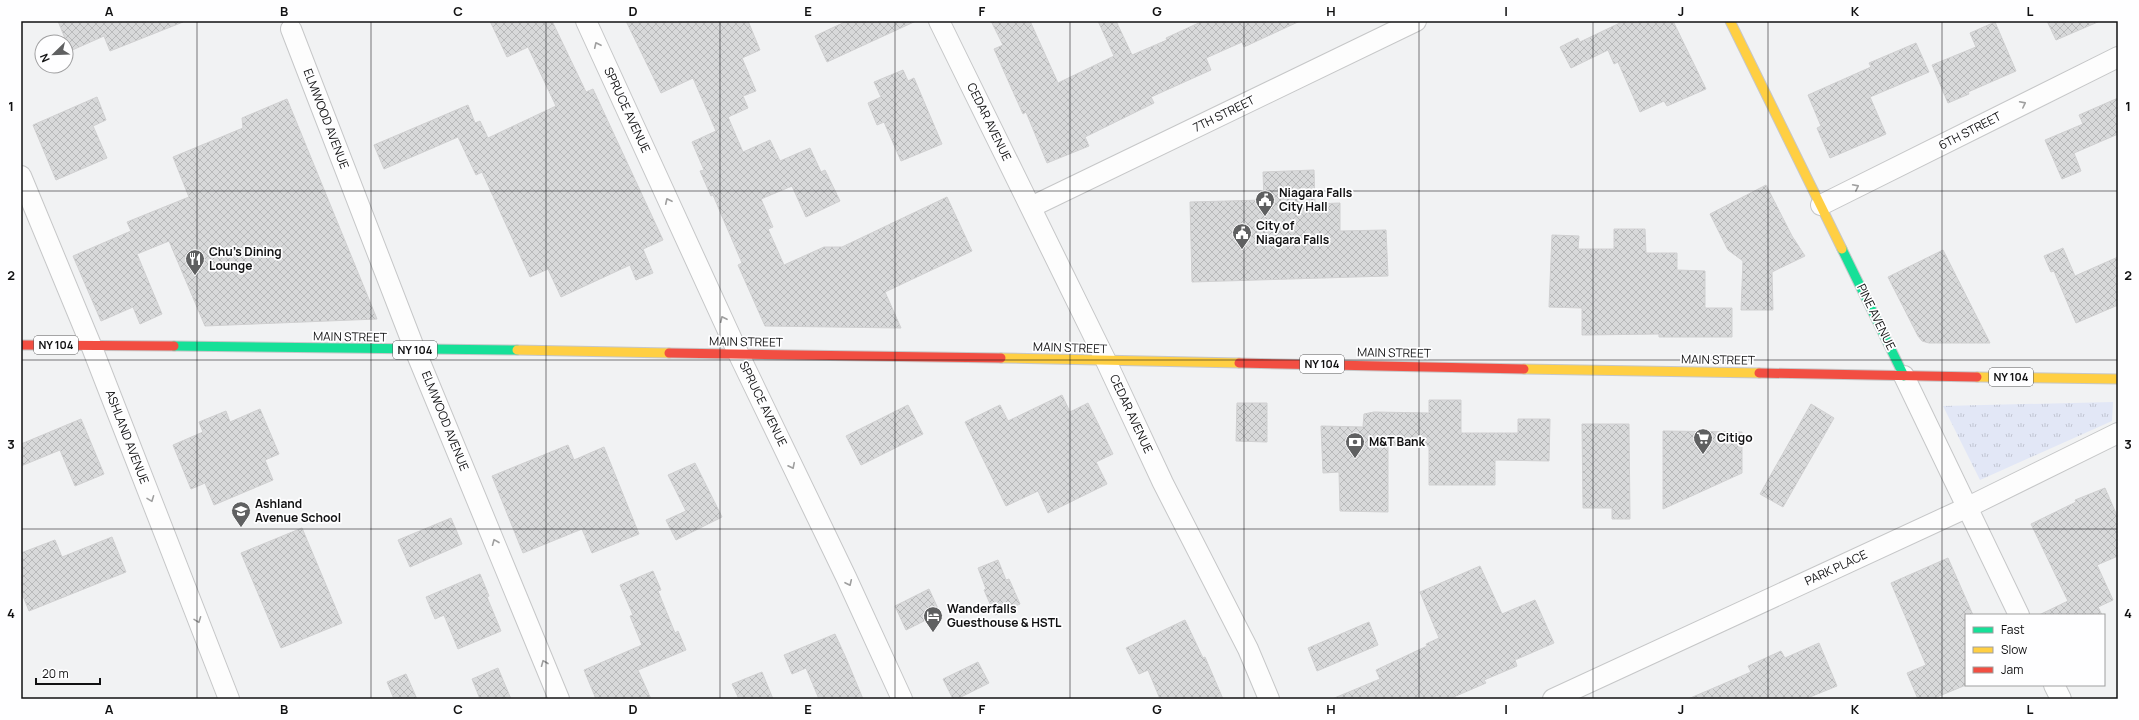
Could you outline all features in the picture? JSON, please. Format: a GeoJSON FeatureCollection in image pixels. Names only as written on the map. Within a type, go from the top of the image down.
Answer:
{"type":"FeatureCollection","features":[{"type":"Feature","properties":{"kind":"main road","name":"PINE AVENUE"},"geometry":{"type":"LineString","coordinates":[[1730,21],[1904,376]]}},
{"type":"Feature","properties":{"kind":"main road","name":"MAIN STREET"},"geometry":{"type":"LineString","coordinates":[[21,345],[415,350],[580,350],[739,355],[921,356],[1106,361],[1417,365],[1904,376],[2118,379]]}},
{"type":"Feature","properties":{"kind":"street","name":"SPRUCE AVENUE"},"geometry":{"type":"LineString","coordinates":[[586,21],[739,355],[846,577],[902,699]]}},
{"type":"Feature","properties":{"kind":"street","name":"CEDAR AVENUE"},"geometry":{"type":"LineString","coordinates":[[939,21],[1106,361],[1182,522],[1252,659],[1269,699]]}},
{"type":"Feature","properties":{"kind":"street","name":"7TH STREET"},"geometry":{"type":"LineString","coordinates":[[1031,207],[1416,21]]}},
{"type":"Feature","properties":{"kind":"street","name":"ELMWOOD AVENUE"},"geometry":{"type":"LineString","coordinates":[[291,29],[415,350],[447,424],[558,699]]}},
{"type":"Feature","properties":{"kind":"street","name":"6TH STREET"},"geometry":{"type":"LineString","coordinates":[[1821,205],[2118,57]]}},
{"type":"Feature","properties":{"kind":"street","name":"ASHLAND AVENUE"},"geometry":{"type":"LineString","coordinates":[[21,176],[91,345],[229,699]]}},
{"type":"Feature","properties":{"kind":"street","name":"PINE AVENUE"},"geometry":{"type":"LineString","coordinates":[[1904,376],[1966,508],[2019,614]]}},
{"type":"Feature","properties":{"kind":"street","name":"PARK PLACE"},"geometry":{"type":"LineString","coordinates":[[1553,699],[1966,508],[2118,433]]}},
{"type":"Feature","properties":{"kind":"street"},"geometry":{"type":"LineString","coordinates":[[2054,686],[2061,699]]}},
{"type":"Feature","properties":{"kind":"green space"},"geometry":{"type":"Polygon","coordinates":[[[2113,402],[2112,421],[1980,480],[1943,406],[2113,402]]]}},
{"type":"Feature","properties":{"kind":"building"},"geometry":{"type":"Polygon","coordinates":[[[58,21],[183,21],[110,51],[104,36],[74,49],[74,34],[63,34],[58,21]]]}},
{"type":"Feature","properties":{"kind":"building"},"geometry":{"type":"Polygon","coordinates":[[[490,21],[552,21],[586,92],[593,89],[663,240],[643,249],[653,273],[636,280],[630,265],[561,297],[548,269],[530,277],[482,172],[476,175],[458,137],[384,169],[374,145],[468,105],[475,123],[480,121],[488,138],[556,106],[528,47],[507,57],[490,21]]]}},
{"type":"Feature","properties":{"kind":"building"},"geometry":{"type":"Polygon","coordinates":[[[626,21],[748,21],[760,50],[742,58],[756,91],[743,96],[748,108],[728,117],[743,152],[770,140],[780,161],[810,148],[821,172],[825,170],[840,201],[806,217],[792,186],[761,199],[773,227],[768,229],[784,265],[824,247],[842,247],[947,197],[972,251],[885,292],[901,328],[765,326],[738,265],[742,263],[713,195],[711,196],[700,171],[704,170],[692,142],[716,131],[693,78],[661,93],[626,21]]]}},
{"type":"Feature","properties":{"kind":"building"},"geometry":{"type":"Polygon","coordinates":[[[847,21],[916,21],[827,62],[815,36],[847,21]]]}},
{"type":"Feature","properties":{"kind":"building"},"geometry":{"type":"Polygon","coordinates":[[[991,21],[1030,21],[1058,83],[1114,56],[1098,21],[1116,21],[1132,55],[1167,40],[1166,38],[1203,21],[1300,21],[1244,47],[1242,42],[1206,58],[1211,70],[1151,97],[1154,103],[1085,137],[1089,146],[1047,163],[1026,112],[1023,114],[994,49],[1003,45],[991,21]]]}},
{"type":"Feature","properties":{"kind":"building"},"geometry":{"type":"Polygon","coordinates":[[[1624,21],[1673,21],[1706,89],[1667,106],[1664,101],[1640,112],[1618,62],[1614,64],[1608,50],[1571,68],[1560,47],[1578,38],[1580,42],[1624,21]]]}},
{"type":"Feature","properties":{"kind":"building"},"geometry":{"type":"Polygon","coordinates":[[[2047,21],[2100,21],[2056,40],[2047,21]]]}},
{"type":"Feature","properties":{"kind":"building"},"geometry":{"type":"Polygon","coordinates":[[[1995,22],[2016,71],[1968,92],[1969,94],[1948,103],[1932,65],[1976,47],[1970,33],[1995,22]]]}},
{"type":"Feature","properties":{"kind":"building"},"geometry":{"type":"Polygon","coordinates":[[[1916,43],[1929,72],[1870,97],[1886,134],[1830,158],[1817,128],[1821,126],[1808,95],[1871,67],[1869,63],[1916,43]]]}},
{"type":"Feature","properties":{"kind":"building"},"geometry":{"type":"Polygon","coordinates":[[[903,70],[908,81],[914,78],[942,144],[901,161],[884,122],[877,125],[868,103],[881,97],[874,82],[903,70]]]}},
{"type":"Feature","properties":{"kind":"building"},"geometry":{"type":"Polygon","coordinates":[[[97,97],[106,120],[93,126],[107,158],[56,180],[33,125],[97,97]]]}},
{"type":"Feature","properties":{"kind":"building"},"geometry":{"type":"Polygon","coordinates":[[[2118,98],[2118,134],[2074,153],[2081,171],[2062,179],[2045,140],[2083,124],[2079,115],[2118,98]]]}},
{"type":"Feature","properties":{"kind":"building"},"geometry":{"type":"Polygon","coordinates":[[[287,99],[377,319],[205,326],[169,241],[137,254],[162,314],[140,324],[133,307],[101,321],[73,256],[131,231],[127,222],[189,197],[173,157],[243,128],[242,118],[287,99]]]}},
{"type":"Feature","properties":{"kind":"building","name":"Niagara Falls City Hall"},"geometry":{"type":"Polygon","coordinates":[[[1314,170],[1315,204],[1340,203],[1340,231],[1386,230],[1388,276],[1192,282],[1190,202],[1264,200],[1263,172],[1314,170]]]}},
{"type":"Feature","properties":{"kind":"building"},"geometry":{"type":"Polygon","coordinates":[[[1766,185],[1792,236],[1805,256],[1772,272],[1773,310],[1741,310],[1743,261],[1728,250],[1710,214],[1766,185]]]}},
{"type":"Feature","properties":{"kind":"building"},"geometry":{"type":"Polygon","coordinates":[[[1614,229],[1645,229],[1646,253],[1677,253],[1677,270],[1705,271],[1705,308],[1732,308],[1732,337],[1659,337],[1659,334],[1582,335],[1582,308],[1549,307],[1552,235],[1579,236],[1578,249],[1614,249],[1614,229]]]}},
{"type":"Feature","properties":{"kind":"building"},"geometry":{"type":"Polygon","coordinates":[[[2063,248],[2075,276],[2118,257],[2118,305],[2076,323],[2054,271],[2051,272],[2044,256],[2063,248]]]}},
{"type":"Feature","properties":{"kind":"building"},"geometry":{"type":"Polygon","coordinates":[[[1943,250],[1990,343],[1929,343],[1922,341],[1888,277],[1943,250]]]}},
{"type":"Feature","properties":{"kind":"building"},"geometry":{"type":"Polygon","coordinates":[[[1062,395],[1070,412],[1088,403],[1113,454],[1096,462],[1107,484],[1048,513],[1038,491],[1006,506],[965,422],[1000,405],[1008,421],[1062,395]]]}},
{"type":"Feature","properties":{"kind":"building"},"geometry":{"type":"Polygon","coordinates":[[[1429,400],[1461,400],[1461,433],[1518,433],[1518,419],[1550,419],[1549,461],[1495,460],[1495,485],[1429,485],[1429,446],[1388,445],[1388,512],[1340,511],[1339,472],[1323,473],[1321,426],[1363,427],[1364,414],[1374,412],[1429,413],[1429,400]]]}},
{"type":"Feature","properties":{"kind":"building"},"geometry":{"type":"Polygon","coordinates":[[[1237,403],[1267,403],[1267,442],[1236,441],[1237,403]]]}},
{"type":"Feature","properties":{"kind":"building"},"geometry":{"type":"Polygon","coordinates":[[[1811,404],[1834,418],[1783,507],[1760,494],[1811,404]]]}},
{"type":"Feature","properties":{"kind":"building"},"geometry":{"type":"Polygon","coordinates":[[[908,405],[923,434],[861,465],[846,436],[908,405]]]}},
{"type":"Feature","properties":{"kind":"building"},"geometry":{"type":"Polygon","coordinates":[[[260,409],[279,454],[265,460],[273,480],[214,505],[205,483],[191,489],[173,445],[203,432],[199,422],[226,411],[230,422],[260,409]]]}},
{"type":"Feature","properties":{"kind":"building"},"geometry":{"type":"Polygon","coordinates":[[[81,419],[104,474],[75,486],[60,450],[21,466],[21,444],[81,419]]]}},
{"type":"Feature","properties":{"kind":"building"},"geometry":{"type":"Polygon","coordinates":[[[1582,424],[1629,424],[1630,519],[1612,519],[1612,508],[1583,508],[1582,424]]]}},
{"type":"Feature","properties":{"kind":"building","name":"Citigo"},"geometry":{"type":"Polygon","coordinates":[[[1663,431],[1742,432],[1742,473],[1663,509],[1663,431]]]}},
{"type":"Feature","properties":{"kind":"building"},"geometry":{"type":"Polygon","coordinates":[[[568,445],[574,460],[604,447],[639,534],[592,553],[582,529],[523,553],[492,476],[568,445]]]}},
{"type":"Feature","properties":{"kind":"building"},"geometry":{"type":"Polygon","coordinates":[[[695,463],[722,517],[676,540],[666,520],[686,511],[668,475],[695,463]]]}},
{"type":"Feature","properties":{"kind":"building"},"geometry":{"type":"Polygon","coordinates":[[[2105,488],[2118,518],[2118,556],[2097,565],[2113,600],[2098,607],[2102,614],[2041,614],[2068,601],[2031,524],[2076,502],[2075,500],[2105,488]]]}},
{"type":"Feature","properties":{"kind":"building"},"geometry":{"type":"Polygon","coordinates":[[[451,518],[462,544],[410,567],[398,540],[451,518]]]}},
{"type":"Feature","properties":{"kind":"building"},"geometry":{"type":"Polygon","coordinates":[[[302,528],[342,623],[281,648],[241,553],[302,528]]]}},
{"type":"Feature","properties":{"kind":"building"},"geometry":{"type":"Polygon","coordinates":[[[112,537],[126,572],[29,611],[21,591],[21,553],[55,540],[62,557],[112,537]]]}},
{"type":"Feature","properties":{"kind":"building"},"geometry":{"type":"Polygon","coordinates":[[[1948,558],[1973,614],[1965,614],[1965,685],[1932,699],[1918,699],[1907,673],[1926,665],[1891,583],[1948,558]]]}},
{"type":"Feature","properties":{"kind":"building"},"geometry":{"type":"Polygon","coordinates":[[[998,560],[1006,580],[1009,579],[1020,604],[995,615],[984,590],[986,589],[978,568],[998,560]]]}},
{"type":"Feature","properties":{"kind":"building"},"geometry":{"type":"Polygon","coordinates":[[[1480,566],[1502,614],[1535,600],[1554,643],[1515,660],[1517,666],[1484,680],[1486,683],[1449,699],[1332,699],[1380,679],[1376,670],[1427,646],[1426,644],[1439,638],[1420,592],[1480,566]]]}},
{"type":"Feature","properties":{"kind":"building"},"geometry":{"type":"Polygon","coordinates":[[[653,571],[661,590],[658,591],[675,633],[678,631],[686,650],[638,670],[651,699],[596,699],[584,670],[642,645],[630,616],[633,615],[620,585],[653,571]]]}},
{"type":"Feature","properties":{"kind":"building"},"geometry":{"type":"Polygon","coordinates":[[[480,574],[489,596],[487,597],[501,631],[458,649],[444,615],[435,619],[426,597],[480,574]]]}},
{"type":"Feature","properties":{"kind":"building"},"geometry":{"type":"Polygon","coordinates":[[[929,589],[940,613],[906,630],[895,606],[929,589]]]}},
{"type":"Feature","properties":{"kind":"building"},"geometry":{"type":"Polygon","coordinates":[[[1185,620],[1203,658],[1205,657],[1223,699],[1160,699],[1148,670],[1139,674],[1126,648],[1185,620]]]}},
{"type":"Feature","properties":{"kind":"building"},"geometry":{"type":"Polygon","coordinates":[[[1369,622],[1378,645],[1317,671],[1308,648],[1369,622]]]}},
{"type":"Feature","properties":{"kind":"building"},"geometry":{"type":"Polygon","coordinates":[[[835,634],[863,699],[819,699],[806,668],[792,674],[784,655],[835,634]]]}},
{"type":"Feature","properties":{"kind":"building"},"geometry":{"type":"Polygon","coordinates":[[[1819,643],[1837,686],[1805,699],[1688,699],[1751,672],[1748,666],[1781,651],[1785,658],[1819,643]]]}},
{"type":"Feature","properties":{"kind":"building"},"geometry":{"type":"Polygon","coordinates":[[[978,662],[989,683],[957,699],[953,699],[943,679],[978,662]]]}},
{"type":"Feature","properties":{"kind":"building"},"geometry":{"type":"Polygon","coordinates":[[[498,668],[511,699],[480,699],[472,679],[498,668]]]}},
{"type":"Feature","properties":{"kind":"building"},"geometry":{"type":"Polygon","coordinates":[[[762,672],[773,699],[739,699],[732,684],[762,672]]]}},
{"type":"Feature","properties":{"kind":"building"},"geometry":{"type":"Polygon","coordinates":[[[406,674],[417,699],[394,699],[387,682],[406,674]]]}},
{"type":"Feature","properties":{"kind":"traffic: fast"},"geometry":{"type":"LineString","coordinates":[[1842,249],[1904,376]]}},
{"type":"Feature","properties":{"kind":"traffic: fast"},"geometry":{"type":"LineString","coordinates":[[174,346],[517,350]]}},
{"type":"Feature","properties":{"kind":"traffic: slow"},"geometry":{"type":"LineString","coordinates":[[1730,21],[1842,249]]}},
{"type":"Feature","properties":{"kind":"traffic: slow"},"geometry":{"type":"LineString","coordinates":[[517,350],[669,353]]}},
{"type":"Feature","properties":{"kind":"traffic: slow"},"geometry":{"type":"LineString","coordinates":[[1001,358],[1239,363]]}},
{"type":"Feature","properties":{"kind":"traffic: slow"},"geometry":{"type":"LineString","coordinates":[[1524,369],[1759,373]]}},
{"type":"Feature","properties":{"kind":"traffic: slow"},"geometry":{"type":"LineString","coordinates":[[1977,377],[2118,379]]}},
{"type":"Feature","properties":{"kind":"traffic: jam"},"geometry":{"type":"LineString","coordinates":[[21,345],[174,346]]}},
{"type":"Feature","properties":{"kind":"traffic: jam"},"geometry":{"type":"LineString","coordinates":[[669,353],[1001,358]]}},
{"type":"Feature","properties":{"kind":"traffic: jam"},"geometry":{"type":"LineString","coordinates":[[1239,363],[1524,369]]}},
{"type":"Feature","properties":{"kind":"traffic: jam"},"geometry":{"type":"LineString","coordinates":[[1759,373],[1977,377]]}},
{"type":"Feature","properties":{"kind":"place","name":"Niagara Falls City Hall"},"geometry":{"type":"Point","coordinates":[1265,217]}},
{"type":"Feature","properties":{"kind":"place","name":"City of Niagara Falls"},"geometry":{"type":"Point","coordinates":[1242,250]}},
{"type":"Feature","properties":{"kind":"place","name":"Chu's Dining Lounge"},"geometry":{"type":"Point","coordinates":[195,276]}},
{"type":"Feature","properties":{"kind":"place","name":"Citigo"},"geometry":{"type":"Point","coordinates":[1703,455]}},
{"type":"Feature","properties":{"kind":"place","name":"M&T Bank"},"geometry":{"type":"Point","coordinates":[1355,459]}},
{"type":"Feature","properties":{"kind":"place","name":"Ashland Avenue School"},"geometry":{"type":"Point","coordinates":[241,528]}},
{"type":"Feature","properties":{"kind":"place","name":"Wanderfalls Guesthouse & HSTL"},"geometry":{"type":"Point","coordinates":[933,633]}}]}
